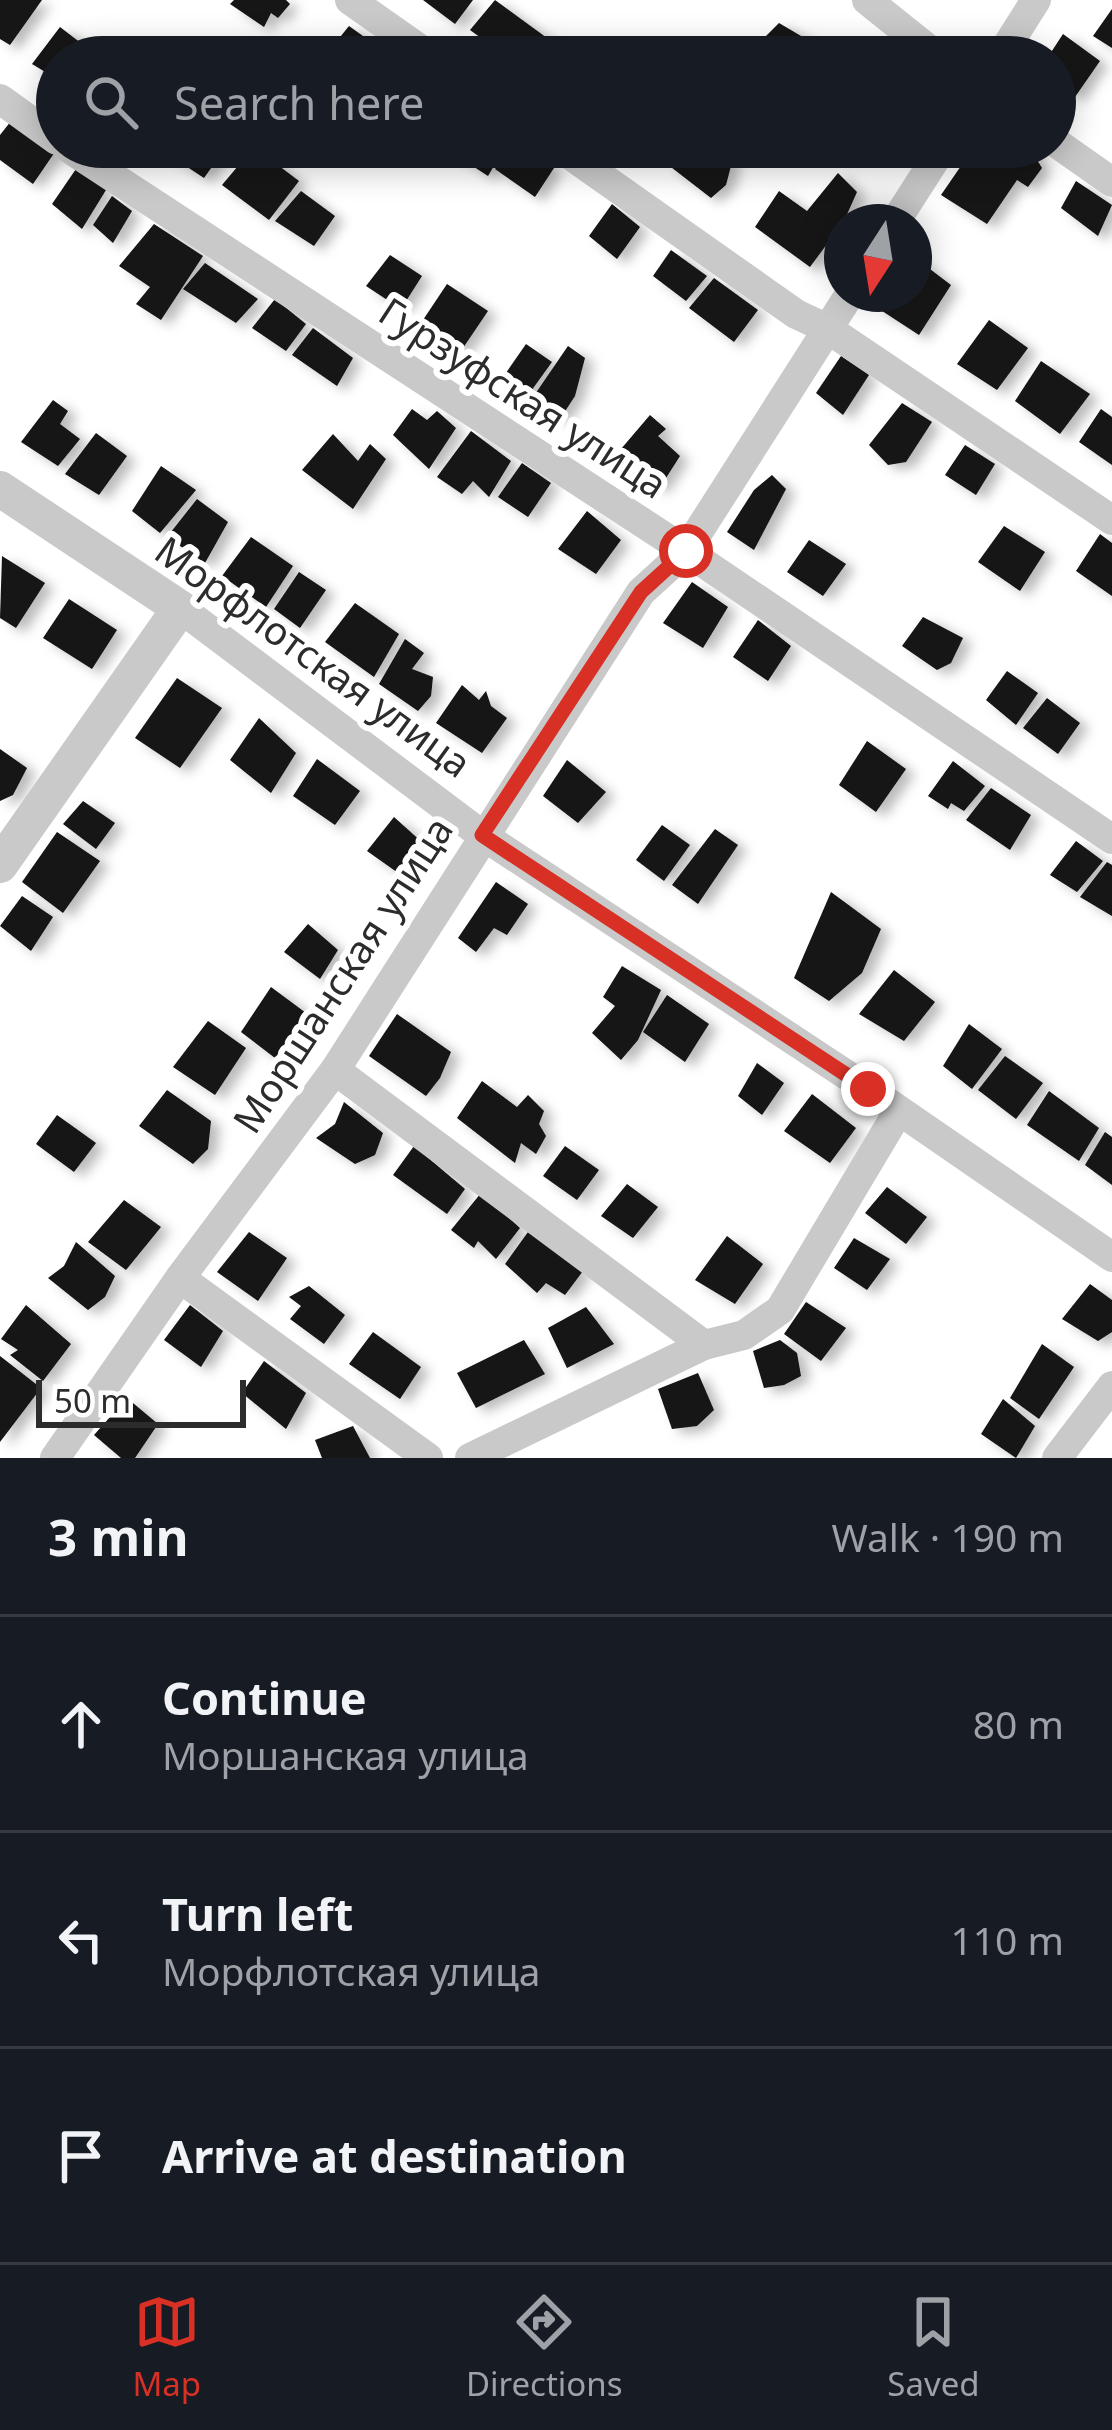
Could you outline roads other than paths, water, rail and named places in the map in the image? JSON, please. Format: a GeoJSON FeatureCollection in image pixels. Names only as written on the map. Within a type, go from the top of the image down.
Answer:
{"type":"FeatureCollection","features":[{"type":"Feature","properties":{"kind":"street"},"geometry":{"type":"LineString","coordinates":[[350,0],[401,36]]}},
{"type":"Feature","properties":{"kind":"street"},"geometry":{"type":"LineString","coordinates":[[867,0],[912,36]]}},
{"type":"Feature","properties":{"kind":"street"},"geometry":{"type":"LineString","coordinates":[[1013,36],[1036,0]]}},
{"type":"Feature","properties":{"kind":"street"},"geometry":{"type":"LineString","coordinates":[[0,99],[36,125]]}},
{"type":"Feature","properties":{"kind":"street"},"geometry":{"type":"LineString","coordinates":[[1076,157],[1112,182]]}},
{"type":"Feature","properties":{"kind":"street","name":"Гурзуфская улица"},"geometry":{"type":"LineString","coordinates":[[99,168],[686,551],[1112,839]]}},
{"type":"Feature","properties":{"kind":"street"},"geometry":{"type":"LineString","coordinates":[[589,168],[796,314],[828,329],[1112,520]]}},
{"type":"Feature","properties":{"kind":"street"},"geometry":{"type":"LineString","coordinates":[[907,204],[930,168]]}},
{"type":"Feature","properties":{"kind":"street","name":"Моршанская улица"},"geometry":{"type":"LineString","coordinates":[[55,1458],[180,1278],[335,1070],[641,592],[686,551],[839,312]]}},
{"type":"Feature","properties":{"kind":"street","name":"Морфлотская улица"},"geometry":{"type":"LineString","coordinates":[[0,489],[181,608],[482,835],[1112,1257]]}},
{"type":"Feature","properties":{"kind":"street"},"geometry":{"type":"LineString","coordinates":[[0,865],[181,608]]}},
{"type":"Feature","properties":{"kind":"street"},"geometry":{"type":"LineString","coordinates":[[335,1070],[704,1345]]}},
{"type":"Feature","properties":{"kind":"street"},"geometry":{"type":"LineString","coordinates":[[470,1458],[507,1451],[704,1345],[744,1335],[780,1310],[898,1112]]}},
{"type":"Feature","properties":{"kind":"street"},"geometry":{"type":"LineString","coordinates":[[180,1278],[428,1458]]}},
{"type":"Feature","properties":{"kind":"street"},"geometry":{"type":"LineString","coordinates":[[1057,1458],[1112,1386]]}}]}
